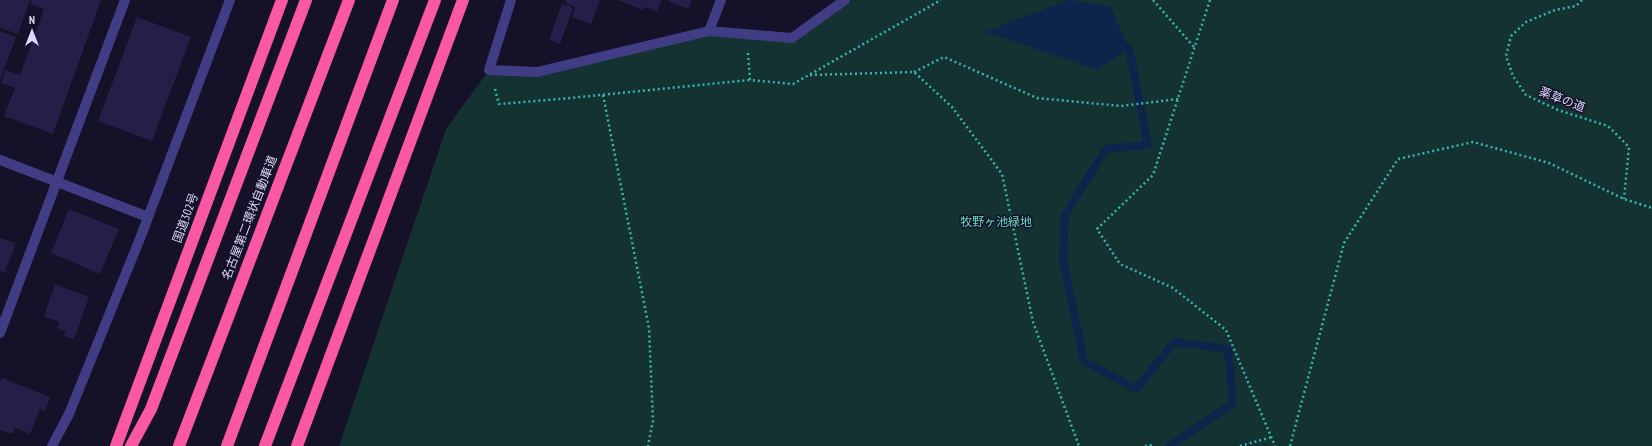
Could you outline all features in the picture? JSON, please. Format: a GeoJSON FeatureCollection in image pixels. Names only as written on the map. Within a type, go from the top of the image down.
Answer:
{"type":"FeatureCollection","features":[{"type":"Feature","properties":{"kind":"highway","name":"国道302号"},"geometry":{"type":"LineString","coordinates":[[116,446],[282,0]]}},
{"type":"Feature","properties":{"kind":"highway"},"geometry":{"type":"LineString","coordinates":[[131,446],[151,409],[306,0]]}},
{"type":"Feature","properties":{"kind":"highway","name":"名古屋第二環状自動車道"},"geometry":{"type":"LineString","coordinates":[[178,446],[349,0]]}},
{"type":"Feature","properties":{"kind":"highway"},"geometry":{"type":"LineString","coordinates":[[227,446],[393,0]]}},
{"type":"Feature","properties":{"kind":"highway"},"geometry":{"type":"LineString","coordinates":[[265,446],[435,0]]}},
{"type":"Feature","properties":{"kind":"highway"},"geometry":{"type":"LineString","coordinates":[[297,446],[463,0]]}},
{"type":"Feature","properties":{"kind":"street"},"geometry":{"type":"LineString","coordinates":[[0,333],[125,0]]}},
{"type":"Feature","properties":{"kind":"street"},"geometry":{"type":"LineString","coordinates":[[52,446],[70,414],[148,217],[230,0]]}},
{"type":"Feature","properties":{"kind":"street"},"geometry":{"type":"LineString","coordinates":[[511,0],[489,70],[537,72],[710,31],[792,38],[845,0]]}},
{"type":"Feature","properties":{"kind":"street"},"geometry":{"type":"LineString","coordinates":[[710,31],[721,0]]}},
{"type":"Feature","properties":{"kind":"street"},"geometry":{"type":"LineString","coordinates":[[0,160],[148,217]]}},
{"type":"Feature","properties":{"kind":"path"},"geometry":{"type":"LineString","coordinates":[[489,70],[499,104],[750,80],[794,84],[941,0]]}},
{"type":"Feature","properties":{"kind":"path"},"geometry":{"type":"LineString","coordinates":[[1153,0],[1195,48]]}},
{"type":"Feature","properties":{"kind":"path"},"geometry":{"type":"LineString","coordinates":[[1210,0],[1153,175],[1097,229],[1120,264],[1173,288],[1226,330],[1276,446]]}},
{"type":"Feature","properties":{"kind":"path","name":"薬草の道"},"geometry":{"type":"LineString","coordinates":[[1582,0],[1576,6],[1555,10],[1526,22],[1511,36],[1506,56],[1513,76],[1526,95],[1558,110],[1608,126],[1629,147],[1624,199]]}},
{"type":"Feature","properties":{"kind":"path"},"geometry":{"type":"LineString","coordinates":[[747,34],[750,80]]}},
{"type":"Feature","properties":{"kind":"path"},"geometry":{"type":"LineString","coordinates":[[810,75],[914,72],[944,58],[1037,98],[1127,106],[1178,99]]}},
{"type":"Feature","properties":{"kind":"path"},"geometry":{"type":"LineString","coordinates":[[914,72],[952,107],[1002,174],[1033,322],[1079,446]]}},
{"type":"Feature","properties":{"kind":"path"},"geometry":{"type":"LineString","coordinates":[[603,95],[649,328],[653,421],[648,446]]}},
{"type":"Feature","properties":{"kind":"path"},"geometry":{"type":"LineString","coordinates":[[1290,446],[1344,243],[1398,159],[1473,142],[1549,163],[1624,199],[1652,208]]}},
{"type":"Feature","properties":{"kind":"path"},"geometry":{"type":"LineString","coordinates":[[1240,446],[1272,437]]}},
{"type":"Feature","properties":{"kind":"path"},"geometry":{"type":"LineString","coordinates":[[1145,446],[1151,445]]}},
{"type":"Feature","properties":{"kind":"green space","name":"牧野ヶ池緑地"},"geometry":{"type":"Polygon","coordinates":[[[845,0],[1652,0],[1652,446],[339,446],[446,129],[489,70],[537,72],[709,31],[792,38],[845,0]]]}},
{"type":"Feature","properties":{"kind":"water"},"geometry":{"type":"Polygon","coordinates":[[[1068,0],[1110,6],[1129,48],[1098,70],[985,32],[1068,0]]]}},
{"type":"Feature","properties":{"kind":"building"},"geometry":{"type":"Polygon","coordinates":[[[0,0],[30,0],[18,34],[0,28],[0,0]]]}},
{"type":"Feature","properties":{"kind":"building"},"geometry":{"type":"Polygon","coordinates":[[[32,0],[101,0],[53,134],[4,116],[15,88],[1,83],[5,70],[20,75],[44,9],[30,4],[32,0]]]}},
{"type":"Feature","properties":{"kind":"building"},"geometry":{"type":"Polygon","coordinates":[[[566,0],[600,0],[591,24],[572,17],[575,7],[565,3],[566,0]]]}},
{"type":"Feature","properties":{"kind":"building"},"geometry":{"type":"Polygon","coordinates":[[[618,0],[662,0],[657,12],[645,7],[643,10],[618,0]]]}},
{"type":"Feature","properties":{"kind":"building"},"geometry":{"type":"Polygon","coordinates":[[[669,0],[692,0],[688,9],[669,2],[669,0]]]}},
{"type":"Feature","properties":{"kind":"building"},"geometry":{"type":"Polygon","coordinates":[[[562,3],[573,8],[560,44],[549,40],[562,3]]]}},
{"type":"Feature","properties":{"kind":"building"},"geometry":{"type":"Polygon","coordinates":[[[137,17],[191,37],[152,141],[98,121],[137,17]]]}},
{"type":"Feature","properties":{"kind":"building"},"geometry":{"type":"Polygon","coordinates":[[[0,31],[16,37],[0,80],[0,31]]]}},
{"type":"Feature","properties":{"kind":"building"},"geometry":{"type":"Polygon","coordinates":[[[69,209],[119,229],[100,274],[51,253],[69,209]]]}},
{"type":"Feature","properties":{"kind":"building"},"geometry":{"type":"Polygon","coordinates":[[[0,238],[16,243],[5,272],[0,271],[0,238]]]}},
{"type":"Feature","properties":{"kind":"building"},"geometry":{"type":"Polygon","coordinates":[[[55,284],[89,297],[74,339],[64,336],[66,332],[57,328],[59,322],[44,316],[55,284]]]}},
{"type":"Feature","properties":{"kind":"building"},"geometry":{"type":"Polygon","coordinates":[[[2,378],[50,397],[45,411],[40,409],[30,434],[15,428],[12,434],[0,430],[0,382],[2,378]]]}},
{"type":"Feature","properties":{"kind":"waterway"},"geometry":{"type":"LineString","coordinates":[[1129,48],[1148,145],[1106,149],[1065,215],[1063,260],[1084,361],[1136,389],[1174,342],[1228,349],[1233,403],[1170,446]]}}]}
